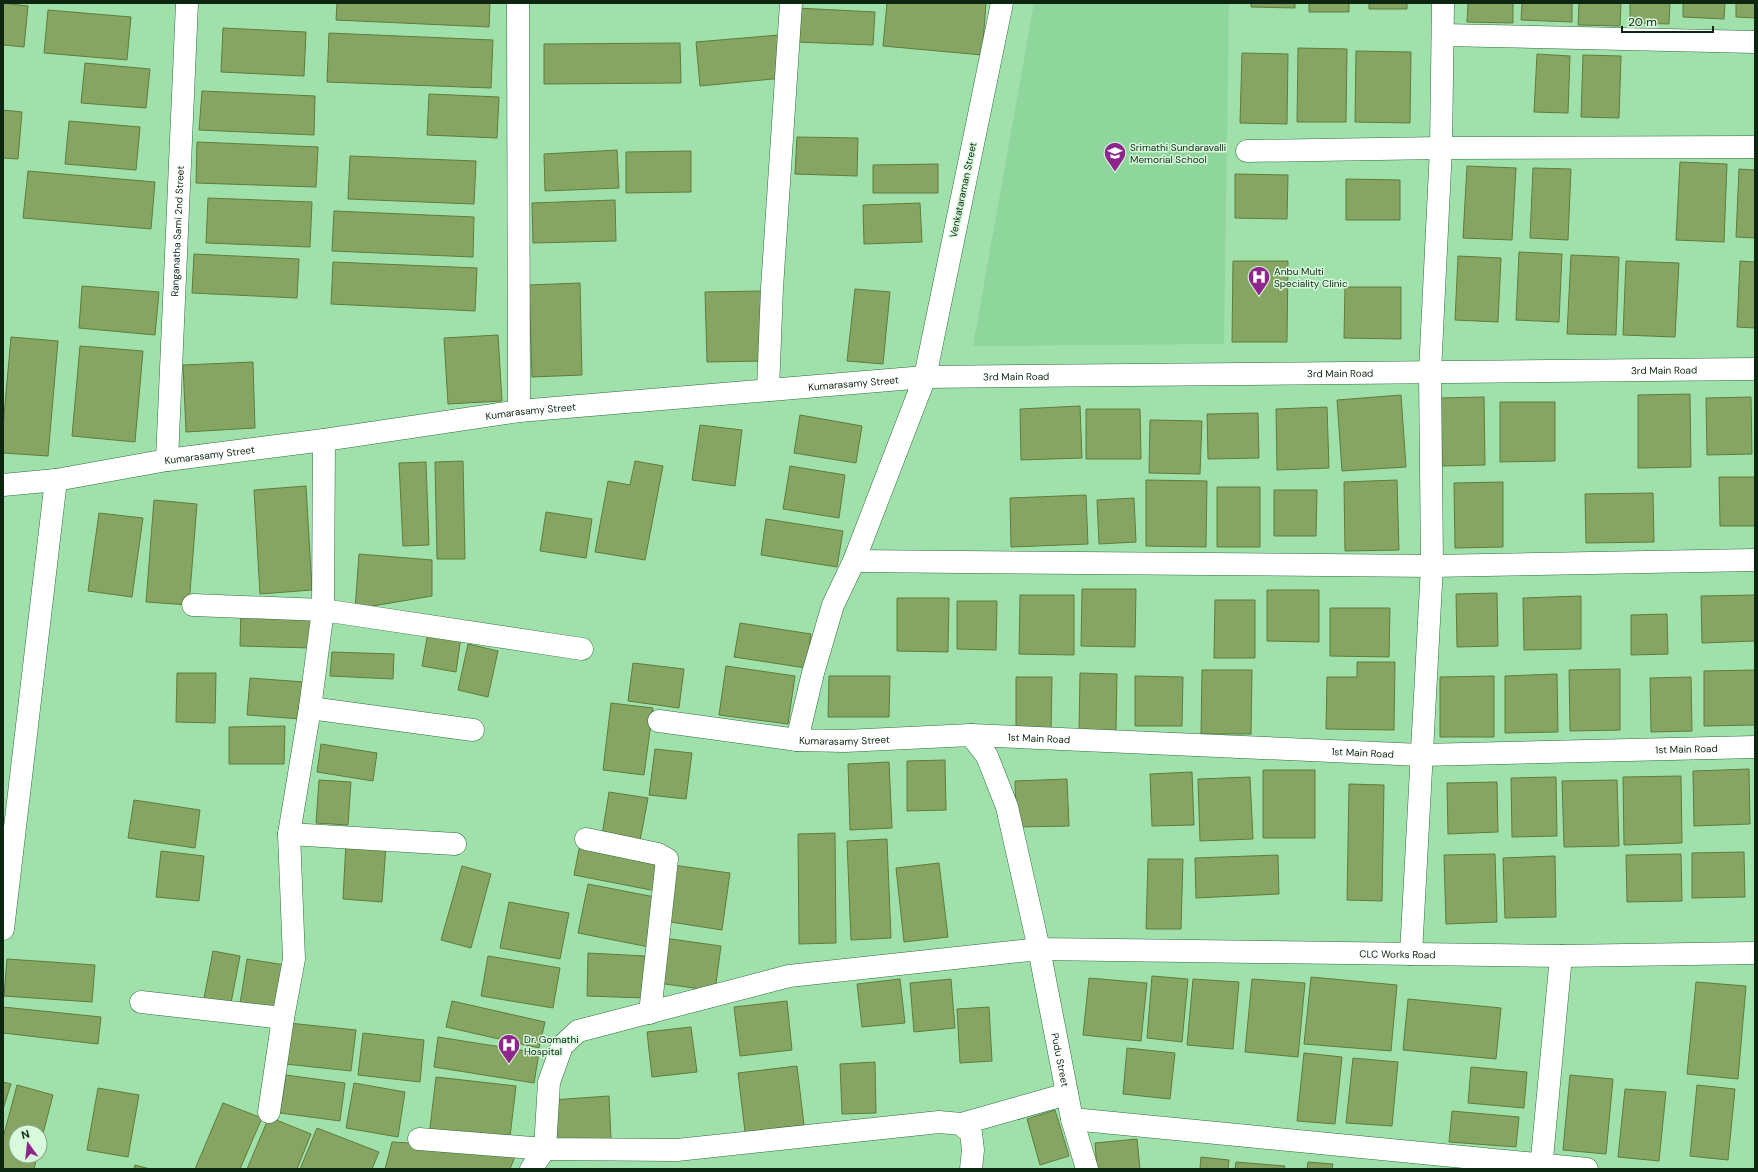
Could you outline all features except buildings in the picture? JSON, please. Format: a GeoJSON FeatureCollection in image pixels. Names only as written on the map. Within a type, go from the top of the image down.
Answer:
{"type":"FeatureCollection","features":[{"type":"Feature","properties":{"kind":"street","name":"Ranganatha Sami 2nd Street"},"geometry":{"type":"LineString","coordinates":[[167,460],[187,3]]}},
{"type":"Feature","properties":{"kind":"street"},"geometry":{"type":"LineString","coordinates":[[518,3],[519,412]]}},
{"type":"Feature","properties":{"kind":"street"},"geometry":{"type":"LineString","coordinates":[[768,390],[772,288],[790,3]]}},
{"type":"Feature","properties":{"kind":"street","name":"Venkataraman Street"},"geometry":{"type":"LineString","coordinates":[[924,377],[1002,3]]}},
{"type":"Feature","properties":{"kind":"street"},"geometry":{"type":"LineString","coordinates":[[1411,954],[1432,566],[1430,372],[1441,148],[1443,3]]}},
{"type":"Feature","properties":{"kind":"street"},"geometry":{"type":"LineString","coordinates":[[1443,35],[1755,42]]}},
{"type":"Feature","properties":{"kind":"street"},"geometry":{"type":"LineString","coordinates":[[1247,151],[1441,148],[1755,147]]}},
{"type":"Feature","properties":{"kind":"street","name":"3rd Main Road"},"geometry":{"type":"LineString","coordinates":[[924,377],[1755,368]]}},
{"type":"Feature","properties":{"kind":"street","name":"Kumarasamy Street"},"geometry":{"type":"LineString","coordinates":[[3,485],[56,480],[167,460],[324,440],[519,412],[924,377],[854,561],[833,606],[813,673],[797,740],[845,741],[971,735]]}},
{"type":"Feature","properties":{"kind":"street"},"geometry":{"type":"LineString","coordinates":[[269,1112],[283,1018],[294,959],[290,834],[310,708],[323,610],[324,440]]}},
{"type":"Feature","properties":{"kind":"street"},"geometry":{"type":"LineString","coordinates":[[3,929],[56,480]]}},
{"type":"Feature","properties":{"kind":"street"},"geometry":{"type":"LineString","coordinates":[[854,561],[1432,566],[1755,560]]}},
{"type":"Feature","properties":{"kind":"street"},"geometry":{"type":"LineString","coordinates":[[193,606],[323,610],[582,649]]}},
{"type":"Feature","properties":{"kind":"street"},"geometry":{"type":"LineString","coordinates":[[310,708],[472,730]]}},
{"type":"Feature","properties":{"kind":"street"},"geometry":{"type":"LineString","coordinates":[[660,721],[797,740]]}},
{"type":"Feature","properties":{"kind":"street"},"geometry":{"type":"LineString","coordinates":[[971,735],[987,756],[1007,807],[1039,949]]}},
{"type":"Feature","properties":{"kind":"street","name":"1st Main Road"},"geometry":{"type":"LineString","coordinates":[[971,735],[1421,755],[1755,748]]}},
{"type":"Feature","properties":{"kind":"street"},"geometry":{"type":"LineString","coordinates":[[290,834],[455,844]]}},
{"type":"Feature","properties":{"kind":"street"},"geometry":{"type":"LineString","coordinates":[[586,839],[658,854],[667,859],[650,1013]]}},
{"type":"Feature","properties":{"kind":"street","name":"CLC Works Road"},"geometry":{"type":"LineString","coordinates":[[544,1149],[549,1082],[562,1046],[578,1032],[789,976],[1039,949],[1561,956],[1755,953]]}},
{"type":"Feature","properties":{"kind":"street","name":"Pudu Street"},"geometry":{"type":"LineString","coordinates":[[1039,949],[1072,1119],[1087,1169]]}},
{"type":"Feature","properties":{"kind":"street"},"geometry":{"type":"LineString","coordinates":[[1541,1167],[1561,956]]}},
{"type":"Feature","properties":{"kind":"street"},"geometry":{"type":"LineString","coordinates":[[141,1002],[283,1018]]}},
{"type":"Feature","properties":{"kind":"street"},"geometry":{"type":"LineString","coordinates":[[419,1139],[676,1159],[939,1122],[961,1124],[1067,1094]]}},
{"type":"Feature","properties":{"kind":"street"},"geometry":{"type":"LineString","coordinates":[[1072,1119],[1541,1167],[1587,1169]]}},
{"type":"Feature","properties":{"kind":"street"},"geometry":{"type":"LineString","coordinates":[[961,1124],[971,1134],[973,1150],[971,1169]]}},
{"type":"Feature","properties":{"kind":"street"},"geometry":{"type":"LineString","coordinates":[[531,1169],[544,1149]]}},
{"type":"Feature","properties":{"kind":"shaded area","name":"Srimathi Sundaravalli Memorial School"},"geometry":{"type":"Polygon","coordinates":[[[1034,3],[1229,3],[1224,344],[973,346],[1034,3]]]}},
{"type":"Feature","properties":{"kind":"place","name":"Srimathi Sundaravalli Memorial School"},"geometry":{"type":"Point","coordinates":[1115,172]}},
{"type":"Feature","properties":{"kind":"place","name":"Anbu Multi Speciality Clinic"},"geometry":{"type":"Point","coordinates":[1259,296]}},
{"type":"Feature","properties":{"kind":"place","name":"Dr. Gomathi Hospital"},"geometry":{"type":"Point","coordinates":[509,1064]}}]}
